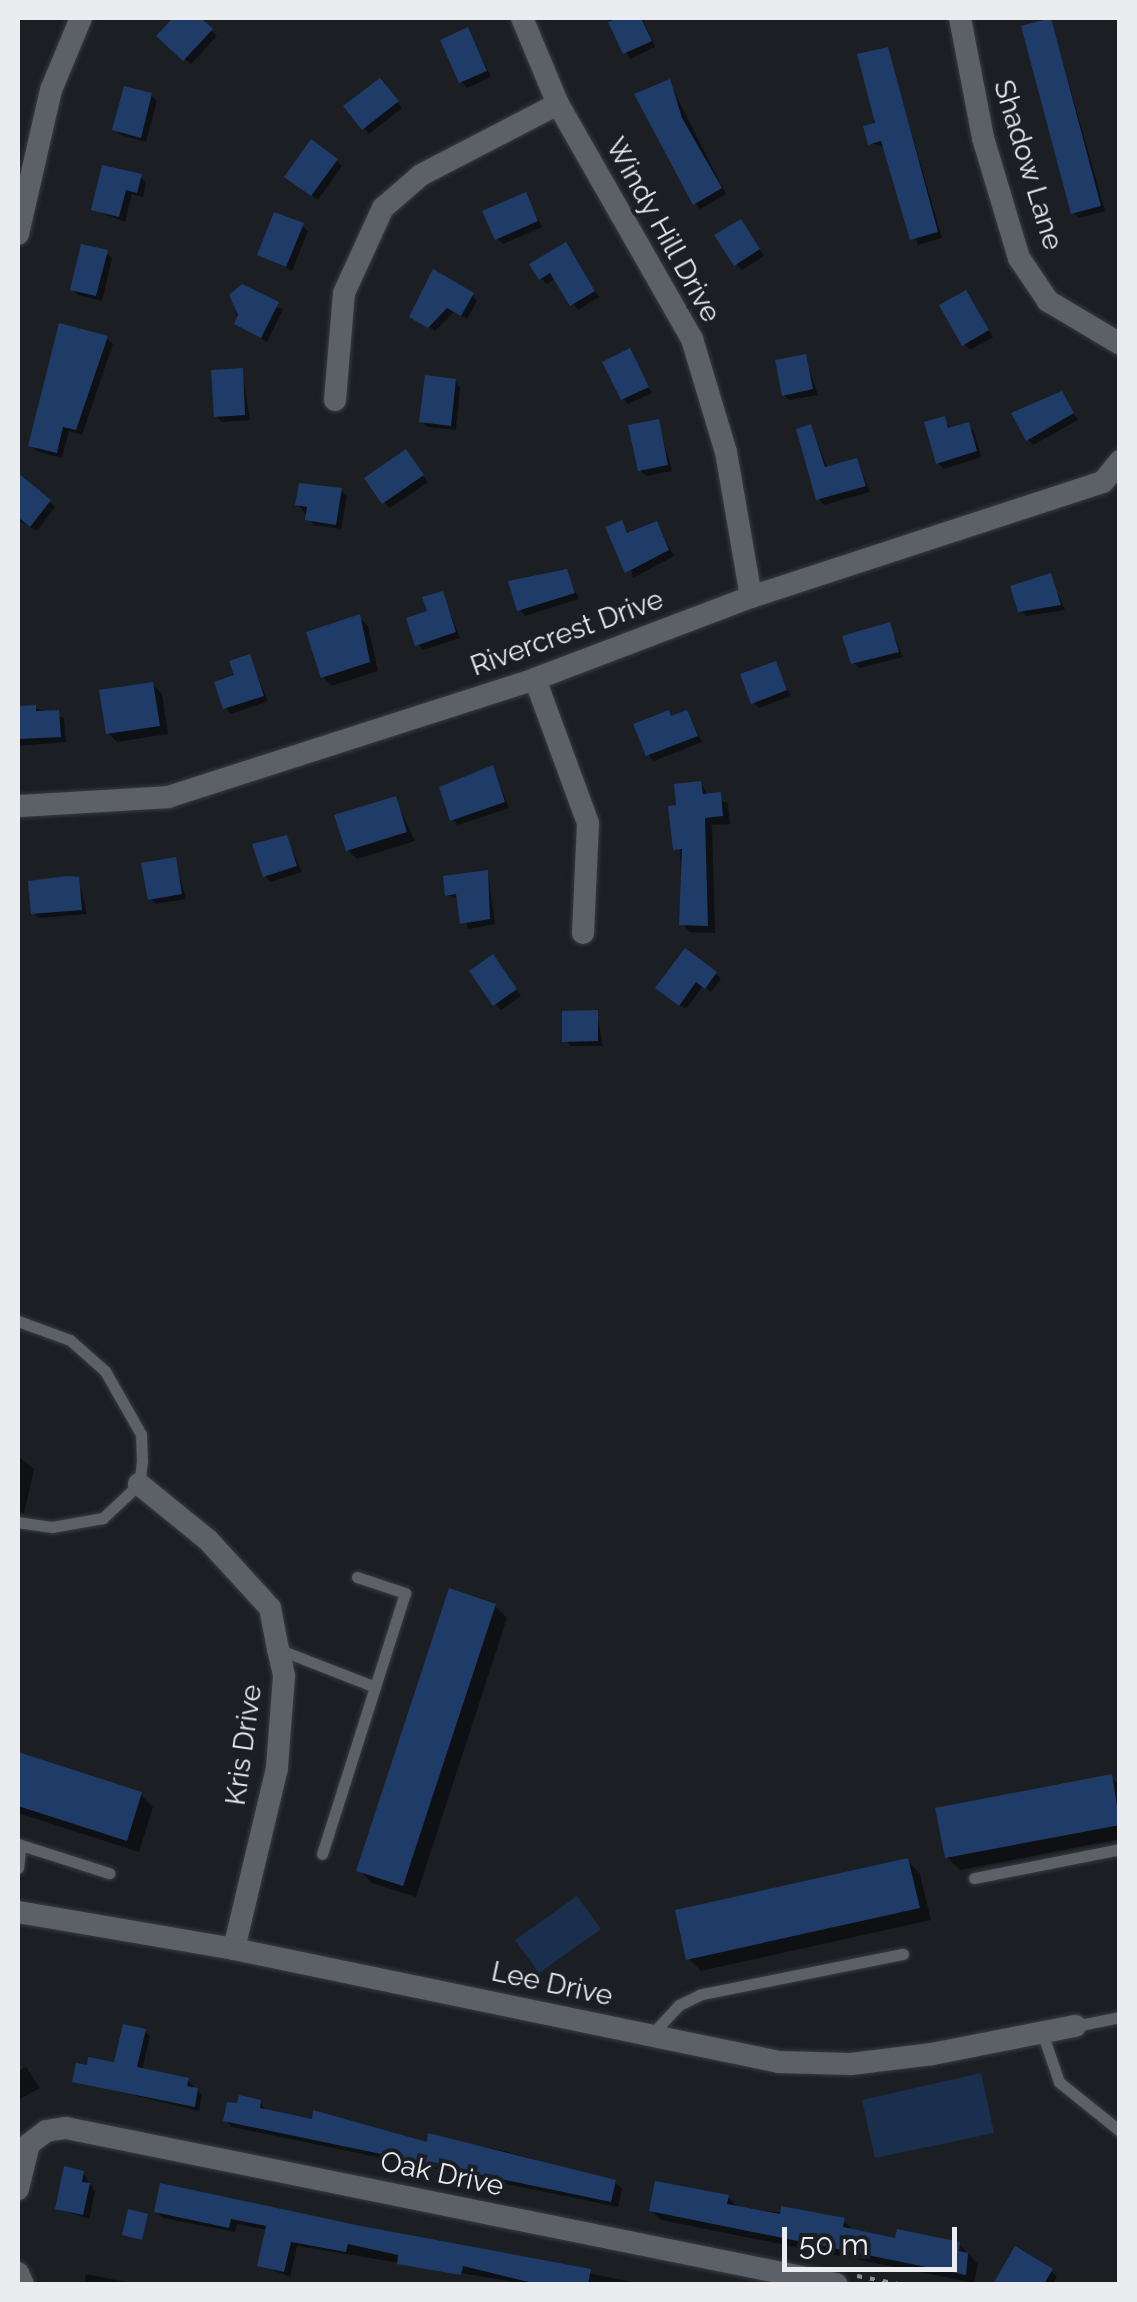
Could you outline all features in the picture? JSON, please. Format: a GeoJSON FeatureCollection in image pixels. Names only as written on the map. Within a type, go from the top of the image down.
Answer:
{"type":"FeatureCollection","features":[{"type":"Feature","properties":{"kind":"street"},"geometry":{"type":"LineString","coordinates":[[18,234],[51,90],[81,18]]}},
{"type":"Feature","properties":{"kind":"street","name":"Windy Hill Drive"},"geometry":{"type":"LineString","coordinates":[[522,18],[558,104],[692,339],[726,452],[751,597]]}},
{"type":"Feature","properties":{"kind":"street","name":"Shadow Lane"},"geometry":{"type":"LineString","coordinates":[[960,18],[983,138],[1019,258],[1048,301],[1120,344]]}},
{"type":"Feature","properties":{"kind":"street"},"geometry":{"type":"LineString","coordinates":[[335,400],[344,293],[383,208],[421,174],[558,104]]}},
{"type":"Feature","properties":{"kind":"street","name":"Rivercrest Drive"},"geometry":{"type":"LineString","coordinates":[[18,806],[168,797],[535,679],[751,597],[1103,482],[1120,461]]}},
{"type":"Feature","properties":{"kind":"street"},"geometry":{"type":"LineString","coordinates":[[535,679],[588,823],[583,933]]}},
{"type":"Feature","properties":{"kind":"street","name":"Kris Drive"},"geometry":{"type":"LineString","coordinates":[[139,1484],[208,1540],[270,1608],[284,1676],[277,1768],[234,1949]]}},
{"type":"Feature","properties":{"kind":"street","name":"Lee Drive"},"geometry":{"type":"LineString","coordinates":[[18,1912],[234,1949],[779,2062],[850,2064],[1076,2026]]}},
{"type":"Feature","properties":{"kind":"street","name":"Oak Drive"},"geometry":{"type":"LineString","coordinates":[[18,2189],[25,2154],[37,2136],[55,2128],[80,2129],[836,2284]]}},
{"type":"Feature","properties":{"kind":"street"},"geometry":{"type":"LineString","coordinates":[[18,2272],[23,2284]]}},
{"type":"Feature","properties":{"kind":"lane"},"geometry":{"type":"LineString","coordinates":[[18,1321],[70,1340],[105,1370],[141,1434],[139,1484],[103,1518],[84,1526],[18,1522]]}},
{"type":"Feature","properties":{"kind":"lane"},"geometry":{"type":"LineString","coordinates":[[322,1854],[405,1593],[357,1577]]}},
{"type":"Feature","properties":{"kind":"lane"},"geometry":{"type":"LineString","coordinates":[[278,1648],[375,1687]]}},
{"type":"Feature","properties":{"kind":"lane"},"geometry":{"type":"LineString","coordinates":[[18,1868],[19,1845],[109,1873]]}},
{"type":"Feature","properties":{"kind":"lane"},"geometry":{"type":"LineString","coordinates":[[974,1878],[1120,1849]]}},
{"type":"Feature","properties":{"kind":"lane"},"geometry":{"type":"LineString","coordinates":[[650,2036],[679,2005],[702,1994],[902,1954]]}},
{"type":"Feature","properties":{"kind":"lane"},"geometry":{"type":"LineString","coordinates":[[1076,2026],[1120,2017]]}},
{"type":"Feature","properties":{"kind":"lane"},"geometry":{"type":"LineString","coordinates":[[1042,2032],[1060,2082],[1120,2131]]}},
{"type":"Feature","properties":{"kind":"shaded area"},"geometry":{"type":"Polygon","coordinates":[[[577,1896],[601,1929],[539,1973],[515,1940],[577,1896]]]}},
{"type":"Feature","properties":{"kind":"shaded area"},"geometry":{"type":"Polygon","coordinates":[[[981,2073],[994,2133],[875,2158],[862,2100],[981,2073]]]}},
{"type":"Feature","properties":{"kind":"building"},"geometry":{"type":"Polygon","coordinates":[[[173,18],[201,18],[213,29],[183,61],[156,36],[173,18]]]}},
{"type":"Feature","properties":{"kind":"building"},"geometry":{"type":"Polygon","coordinates":[[[641,18],[652,41],[623,54],[608,22],[641,18]]]}},
{"type":"Feature","properties":{"kind":"building"},"geometry":{"type":"Polygon","coordinates":[[[1051,18],[1101,206],[1071,214],[1021,26],[1051,18]]]}},
{"type":"Feature","properties":{"kind":"building"},"geometry":{"type":"Polygon","coordinates":[[[468,27],[487,71],[459,83],[440,40],[468,27]]]}},
{"type":"Feature","properties":{"kind":"building"},"geometry":{"type":"Polygon","coordinates":[[[888,47],[938,232],[910,240],[881,141],[868,145],[863,126],[875,123],[857,54],[888,47]]]}},
{"type":"Feature","properties":{"kind":"building"},"geometry":{"type":"Polygon","coordinates":[[[380,78],[399,101],[362,130],[343,106],[380,78]]]}},
{"type":"Feature","properties":{"kind":"building"},"geometry":{"type":"Polygon","coordinates":[[[670,79],[682,118],[722,188],[693,205],[634,94],[670,79]]]}},
{"type":"Feature","properties":{"kind":"building"},"geometry":{"type":"Polygon","coordinates":[[[124,86],[152,93],[141,138],[112,130],[124,86]]]}},
{"type":"Feature","properties":{"kind":"building"},"geometry":{"type":"Polygon","coordinates":[[[311,139],[338,159],[311,196],[284,177],[311,139]]]}},
{"type":"Feature","properties":{"kind":"building"},"geometry":{"type":"Polygon","coordinates":[[[102,165],[142,174],[137,193],[126,190],[119,217],[91,210],[102,165]]]}},
{"type":"Feature","properties":{"kind":"building"},"geometry":{"type":"Polygon","coordinates":[[[526,192],[538,221],[495,240],[482,211],[526,192]]]}},
{"type":"Feature","properties":{"kind":"building"},"geometry":{"type":"Polygon","coordinates":[[[274,212],[304,223],[286,267],[257,255],[274,212]]]}},
{"type":"Feature","properties":{"kind":"building"},"geometry":{"type":"Polygon","coordinates":[[[741,219],[760,249],[734,266],[714,235],[741,219]]]}},
{"type":"Feature","properties":{"kind":"building"},"geometry":{"type":"Polygon","coordinates":[[[566,242],[595,291],[570,306],[550,273],[539,280],[529,264],[566,242]]]}},
{"type":"Feature","properties":{"kind":"building"},"geometry":{"type":"Polygon","coordinates":[[[81,244],[108,250],[96,296],[70,290],[81,244]]]}},
{"type":"Feature","properties":{"kind":"building"},"geometry":{"type":"Polygon","coordinates":[[[433,269],[474,293],[461,316],[447,308],[428,328],[409,317],[433,269]]]}},
{"type":"Feature","properties":{"kind":"building"},"geometry":{"type":"Polygon","coordinates":[[[242,284],[279,302],[261,338],[234,324],[238,315],[229,295],[242,284]]]}},
{"type":"Feature","properties":{"kind":"building"},"geometry":{"type":"Polygon","coordinates":[[[966,290],[989,330],[962,346],[939,305],[966,290]]]}},
{"type":"Feature","properties":{"kind":"building"},"geometry":{"type":"Polygon","coordinates":[[[59,323],[108,336],[76,430],[63,427],[57,453],[28,446],[59,323]]]}},
{"type":"Feature","properties":{"kind":"building"},"geometry":{"type":"Polygon","coordinates":[[[630,348],[649,387],[621,400],[602,362],[630,348]]]}},
{"type":"Feature","properties":{"kind":"building"},"geometry":{"type":"Polygon","coordinates":[[[806,354],[813,389],[782,396],[775,360],[806,354]]]}},
{"type":"Feature","properties":{"kind":"building"},"geometry":{"type":"Polygon","coordinates":[[[243,368],[245,415],[214,417],[211,370],[243,368]]]}},
{"type":"Feature","properties":{"kind":"building"},"geometry":{"type":"Polygon","coordinates":[[[425,375],[456,379],[451,426],[419,422],[425,375]]]}},
{"type":"Feature","properties":{"kind":"building"},"geometry":{"type":"Polygon","coordinates":[[[1062,391],[1074,413],[1026,441],[1011,413],[1062,391]]]}},
{"type":"Feature","properties":{"kind":"building"},"geometry":{"type":"Polygon","coordinates":[[[945,416],[948,428],[969,422],[977,451],[936,464],[924,422],[945,416]]]}},
{"type":"Feature","properties":{"kind":"building"},"geometry":{"type":"Polygon","coordinates":[[[659,419],[668,465],[638,471],[628,425],[659,419]]]}},
{"type":"Feature","properties":{"kind":"building"},"geometry":{"type":"Polygon","coordinates":[[[811,424],[825,467],[857,458],[866,486],[816,500],[796,429],[811,424]]]}},
{"type":"Feature","properties":{"kind":"building"},"geometry":{"type":"Polygon","coordinates":[[[406,449],[424,475],[382,504],[364,478],[406,449]]]}},
{"type":"Feature","properties":{"kind":"building"},"geometry":{"type":"Polygon","coordinates":[[[18,473],[51,500],[30,527],[18,517],[18,473]]]}},
{"type":"Feature","properties":{"kind":"building"},"geometry":{"type":"Polygon","coordinates":[[[299,483],[342,488],[336,525],[305,520],[307,507],[295,505],[299,483]]]}},
{"type":"Feature","properties":{"kind":"building"},"geometry":{"type":"Polygon","coordinates":[[[622,520],[627,533],[657,521],[669,550],[625,573],[605,527],[622,520]]]}},
{"type":"Feature","properties":{"kind":"building"},"geometry":{"type":"Polygon","coordinates":[[[567,569],[575,593],[517,611],[508,581],[567,569]]]}},
{"type":"Feature","properties":{"kind":"building"},"geometry":{"type":"Polygon","coordinates":[[[1051,573],[1061,605],[1018,612],[1010,586],[1051,573]]]}},
{"type":"Feature","properties":{"kind":"building"},"geometry":{"type":"Polygon","coordinates":[[[443,591],[456,632],[415,646],[406,618],[427,611],[422,597],[443,591]]]}},
{"type":"Feature","properties":{"kind":"building"},"geometry":{"type":"Polygon","coordinates":[[[360,614],[370,662],[321,678],[306,632],[360,614]]]}},
{"type":"Feature","properties":{"kind":"building"},"geometry":{"type":"Polygon","coordinates":[[[890,622],[899,652],[851,664],[842,636],[890,622]]]}},
{"type":"Feature","properties":{"kind":"building"},"geometry":{"type":"Polygon","coordinates":[[[250,654],[264,696],[223,709],[214,682],[234,675],[229,661],[250,654]]]}},
{"type":"Feature","properties":{"kind":"building"},"geometry":{"type":"Polygon","coordinates":[[[776,661],[787,690],[751,704],[740,674],[776,661]]]}},
{"type":"Feature","properties":{"kind":"building"},"geometry":{"type":"Polygon","coordinates":[[[153,682],[160,726],[106,734],[99,690],[153,682]]]}},
{"type":"Feature","properties":{"kind":"building"},"geometry":{"type":"Polygon","coordinates":[[[36,705],[36,711],[59,710],[61,737],[18,739],[18,706],[36,705]]]}},
{"type":"Feature","properties":{"kind":"building"},"geometry":{"type":"Polygon","coordinates":[[[669,710],[671,716],[687,710],[698,736],[646,756],[633,724],[669,710]]]}},
{"type":"Feature","properties":{"kind":"building"},"geometry":{"type":"Polygon","coordinates":[[[493,765],[505,802],[450,821],[439,787],[493,765]]]}},
{"type":"Feature","properties":{"kind":"building"},"geometry":{"type":"Polygon","coordinates":[[[701,781],[703,794],[721,792],[723,816],[705,818],[708,926],[679,925],[682,849],[673,850],[668,806],[676,805],[674,784],[701,781]]]}},
{"type":"Feature","properties":{"kind":"building"},"geometry":{"type":"Polygon","coordinates":[[[396,796],[407,832],[346,851],[334,815],[396,796]]]}},
{"type":"Feature","properties":{"kind":"building"},"geometry":{"type":"Polygon","coordinates":[[[287,835],[297,866],[263,877],[252,844],[287,835]]]}},
{"type":"Feature","properties":{"kind":"building"},"geometry":{"type":"Polygon","coordinates":[[[176,857],[182,894],[148,900],[141,863],[176,857]]]}},
{"type":"Feature","properties":{"kind":"building"},"geometry":{"type":"Polygon","coordinates":[[[488,870],[490,919],[460,924],[456,894],[445,896],[443,876],[488,870]]]}},
{"type":"Feature","properties":{"kind":"building"},"geometry":{"type":"Polygon","coordinates":[[[79,877],[82,910],[31,914],[28,881],[79,877]]]}},
{"type":"Feature","properties":{"kind":"building"},"geometry":{"type":"Polygon","coordinates":[[[685,948],[717,972],[705,989],[696,982],[679,1006],[655,988],[685,948]]]}},
{"type":"Feature","properties":{"kind":"building"},"geometry":{"type":"Polygon","coordinates":[[[493,954],[517,989],[493,1006],[469,971],[493,954]]]}},
{"type":"Feature","properties":{"kind":"building"},"geometry":{"type":"Polygon","coordinates":[[[598,1010],[598,1041],[562,1042],[562,1011],[598,1010]]]}},
{"type":"Feature","properties":{"kind":"building"},"geometry":{"type":"Polygon","coordinates":[[[449,1588],[496,1604],[403,1886],[356,1871],[449,1588]]]}},
{"type":"Feature","properties":{"kind":"building"},"geometry":{"type":"Polygon","coordinates":[[[18,1752],[142,1792],[127,1841],[18,1806],[18,1752]]]}},
{"type":"Feature","properties":{"kind":"building"},"geometry":{"type":"Polygon","coordinates":[[[1112,1774],[1120,1825],[945,1858],[935,1808],[1112,1774]]]}},
{"type":"Feature","properties":{"kind":"building"},"geometry":{"type":"Polygon","coordinates":[[[908,1858],[920,1908],[686,1960],[675,1910],[908,1858]]]}},
{"type":"Feature","properties":{"kind":"building"},"geometry":{"type":"Polygon","coordinates":[[[123,2024],[146,2029],[137,2067],[189,2078],[187,2086],[198,2088],[195,2107],[72,2082],[76,2063],[87,2065],[88,2057],[114,2062],[123,2024]]]}},
{"type":"Feature","properties":{"kind":"building"},"geometry":{"type":"Polygon","coordinates":[[[239,2095],[261,2100],[260,2108],[312,2119],[313,2110],[427,2142],[428,2133],[616,2180],[611,2202],[223,2121],[227,2102],[237,2103],[239,2095]]]}},
{"type":"Feature","properties":{"kind":"building"},"geometry":{"type":"Polygon","coordinates":[[[64,2166],[84,2171],[82,2182],[90,2183],[83,2215],[55,2209],[64,2166]]]}},
{"type":"Feature","properties":{"kind":"building"},"geometry":{"type":"Polygon","coordinates":[[[655,2181],[729,2195],[727,2204],[780,2214],[781,2206],[845,2218],[843,2227],[895,2238],[897,2229],[960,2242],[959,2251],[968,2253],[966,2275],[649,2211],[655,2181]]]}},
{"type":"Feature","properties":{"kind":"building"},"geometry":{"type":"Polygon","coordinates":[[[160,2183],[591,2269],[588,2284],[537,2284],[463,2266],[461,2275],[397,2264],[398,2255],[348,2244],[346,2252],[291,2242],[284,2272],[257,2266],[266,2226],[231,2219],[229,2228],[154,2212],[160,2183]]]}},
{"type":"Feature","properties":{"kind":"building"},"geometry":{"type":"Polygon","coordinates":[[[128,2209],[148,2214],[142,2240],[122,2235],[128,2209]]]}},
{"type":"Feature","properties":{"kind":"building"},"geometry":{"type":"Polygon","coordinates":[[[1015,2246],[1053,2269],[1044,2284],[993,2284],[1015,2246]]]}}]}
